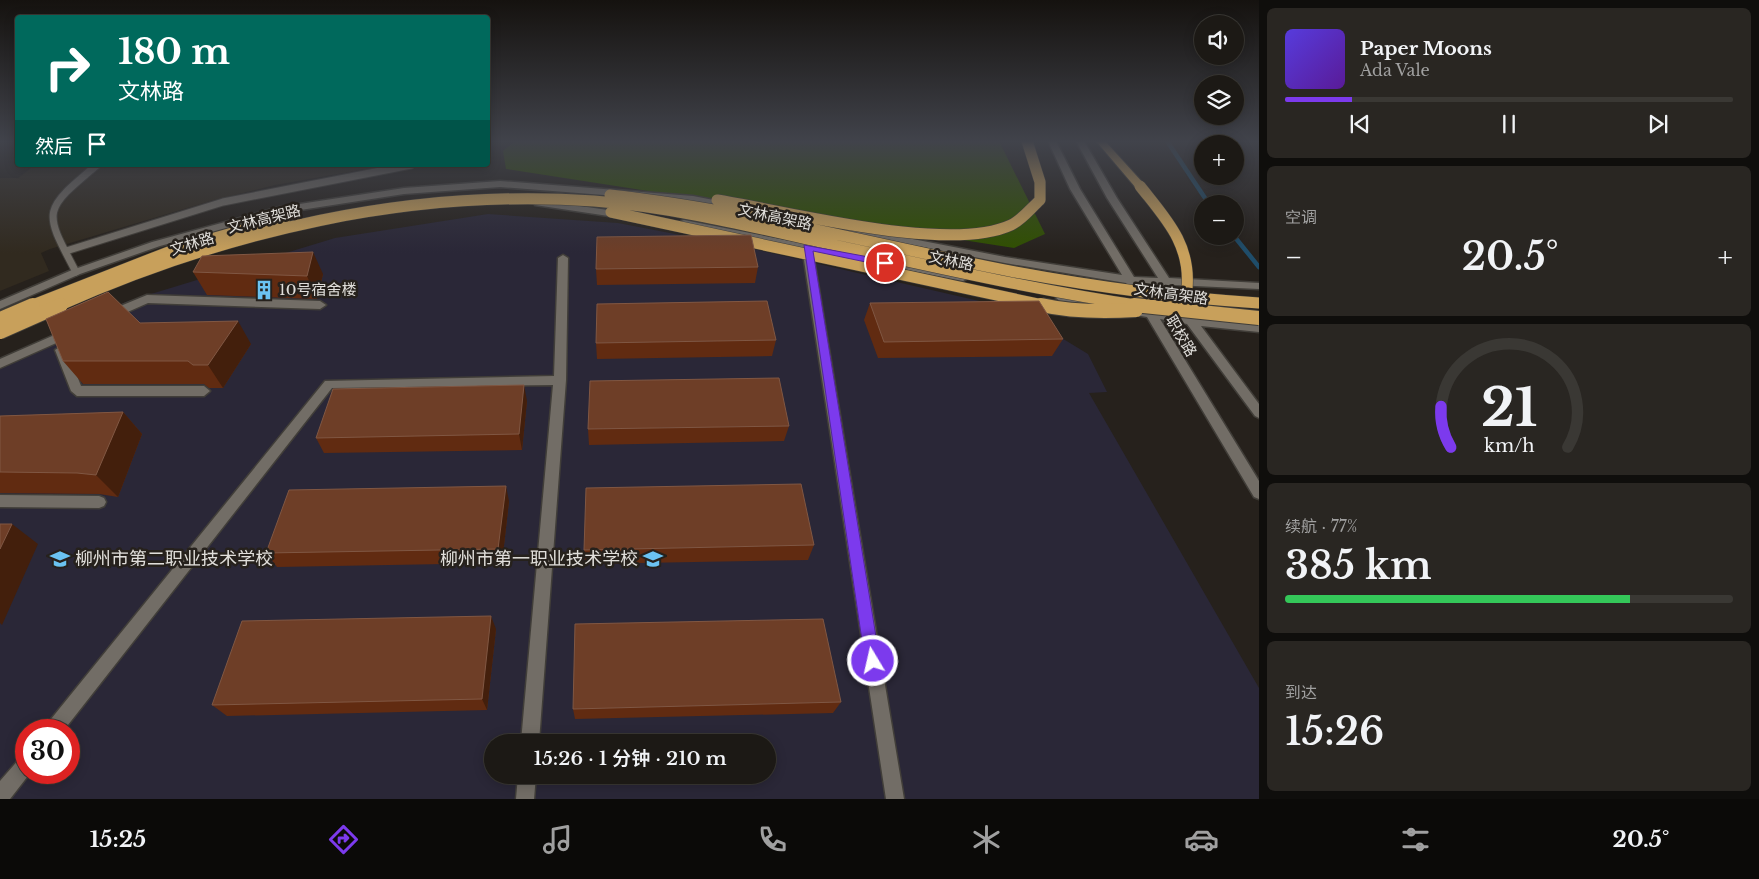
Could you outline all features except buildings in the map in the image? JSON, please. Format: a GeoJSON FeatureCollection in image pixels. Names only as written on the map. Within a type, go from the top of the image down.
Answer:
{"type":"FeatureCollection","features":[{"type":"Feature","properties":{"kind":"highway"},"geometry":{"type":"LineString","coordinates":[[596,194],[718,200],[933,235],[983,232],[1010,225],[1040,200],[1039,178]]}},
{"type":"Feature","properties":{"kind":"highway"},"geometry":{"type":"LineString","coordinates":[[566,200],[641,219],[1065,310],[1122,311],[1148,309],[1168,303],[1187,289],[1190,273],[1181,239],[1133,178]]}},
{"type":"Feature","properties":{"kind":"highway","name":"文林高架路"},"geometry":{"type":"LineString","coordinates":[[0,319],[138,262],[202,240],[260,224],[353,204],[494,190],[596,194],[667,200],[714,208],[984,266],[1165,295],[1259,303]]}},
{"type":"Feature","properties":{"kind":"highway","name":"文林高架路"},"geometry":{"type":"LineString","coordinates":[[0,334],[161,264],[264,233],[346,214],[387,207],[447,201],[525,198],[596,202],[735,223],[984,278],[1090,298],[1208,315],[1259,318]]}},
{"type":"Feature","properties":{"kind":"main road","name":"职校路"},"geometry":{"type":"LineString","coordinates":[[1070,178],[1149,314],[1259,493]]}},
{"type":"Feature","properties":{"kind":"main road","name":"职校路"},"geometry":{"type":"LineString","coordinates":[[1101,178],[1166,284],[1259,413]]}},
{"type":"Feature","properties":{"kind":"main road","name":"文林路"},"geometry":{"type":"LineString","coordinates":[[0,306],[76,272],[156,244],[280,210],[404,191],[500,184],[693,199],[1005,260],[1130,280],[1166,284],[1259,286]]}},
{"type":"Feature","properties":{"kind":"main road","name":"文林路"},"geometry":{"type":"LineString","coordinates":[[0,334],[129,279],[290,229],[419,206],[524,201],[722,229],[1192,322],[1259,328]]}},
{"type":"Feature","properties":{"kind":"main road"},"geometry":{"type":"LineString","coordinates":[[807,247],[894,799]]}},
{"type":"Feature","properties":{"kind":"main road"},"geometry":{"type":"LineString","coordinates":[[531,734],[560,380],[563,258]]}},
{"type":"Feature","properties":{"kind":"main road"},"geometry":{"type":"LineString","coordinates":[[102,319],[148,298],[320,304]]}},
{"type":"Feature","properties":{"kind":"main road"},"geometry":{"type":"LineString","coordinates":[[0,364],[83,327]]}},
{"type":"Feature","properties":{"kind":"main road"},"geometry":{"type":"LineString","coordinates":[[56,339],[77,391],[204,391]]}},
{"type":"Feature","properties":{"kind":"main road"},"geometry":{"type":"LineString","coordinates":[[62,719],[329,384],[560,380]]}},
{"type":"Feature","properties":{"kind":"main road"},"geometry":{"type":"LineString","coordinates":[[0,501],[99,502]]}},
{"type":"Feature","properties":{"kind":"main road"},"geometry":{"type":"LineString","coordinates":[[0,796],[15,778]]}},
{"type":"Feature","properties":{"kind":"main road"},"geometry":{"type":"LineString","coordinates":[[525,799],[526,784]]}},
{"type":"Feature","properties":{"kind":"lane"},"geometry":{"type":"LineString","coordinates":[[76,272],[53,226],[53,207],[82,178]]}},
{"type":"Feature","properties":{"kind":"lane"},"geometry":{"type":"LineString","coordinates":[[66,251],[223,202],[344,178]]}},
{"type":"Feature","properties":{"kind":"shaded area"},"geometry":{"type":"Polygon","coordinates":[[[0,178],[313,178],[275,185],[214,200],[50,249],[41,253],[49,271],[0,291],[0,178]]]}},
{"type":"Feature","properties":{"kind":"shaded area","name":"柳州市第一职业技术学校"},"geometry":{"type":"Polygon","coordinates":[[[488,214],[618,223],[758,250],[1014,309],[1088,354],[1107,392],[1089,393],[1259,688],[1259,799],[0,799],[0,359],[128,301],[335,238],[488,214]]]}},
{"type":"Feature","properties":{"kind":"green space"},"geometry":{"type":"Polygon","coordinates":[[[566,178],[1017,178],[1045,234],[1014,248],[566,178]]]}},
{"type":"Feature","properties":{"kind":"waterway"},"geometry":{"type":"LineString","coordinates":[[1192,178],[1203,195]]}},
{"type":"Feature","properties":{"kind":"waterway"},"geometry":{"type":"LineString","coordinates":[[1241,245],[1259,267]]}},
{"type":"Feature","properties":{"kind":"place","name":"10号宿舍楼"},"geometry":{"type":"Point","coordinates":[264,290]}},
{"type":"Feature","properties":{"kind":"place","name":"柳州市第二职业技术学校"},"geometry":{"type":"Point","coordinates":[60,559]}},
{"type":"Feature","properties":{"kind":"place","name":"柳州市第一职业技术学校"},"geometry":{"type":"Point","coordinates":[653,559]}},
{"type":"Feature","properties":{"kind":"route"},"geometry":{"type":"LineString","coordinates":[[873,661],[807,247],[885,263]]}}]}
